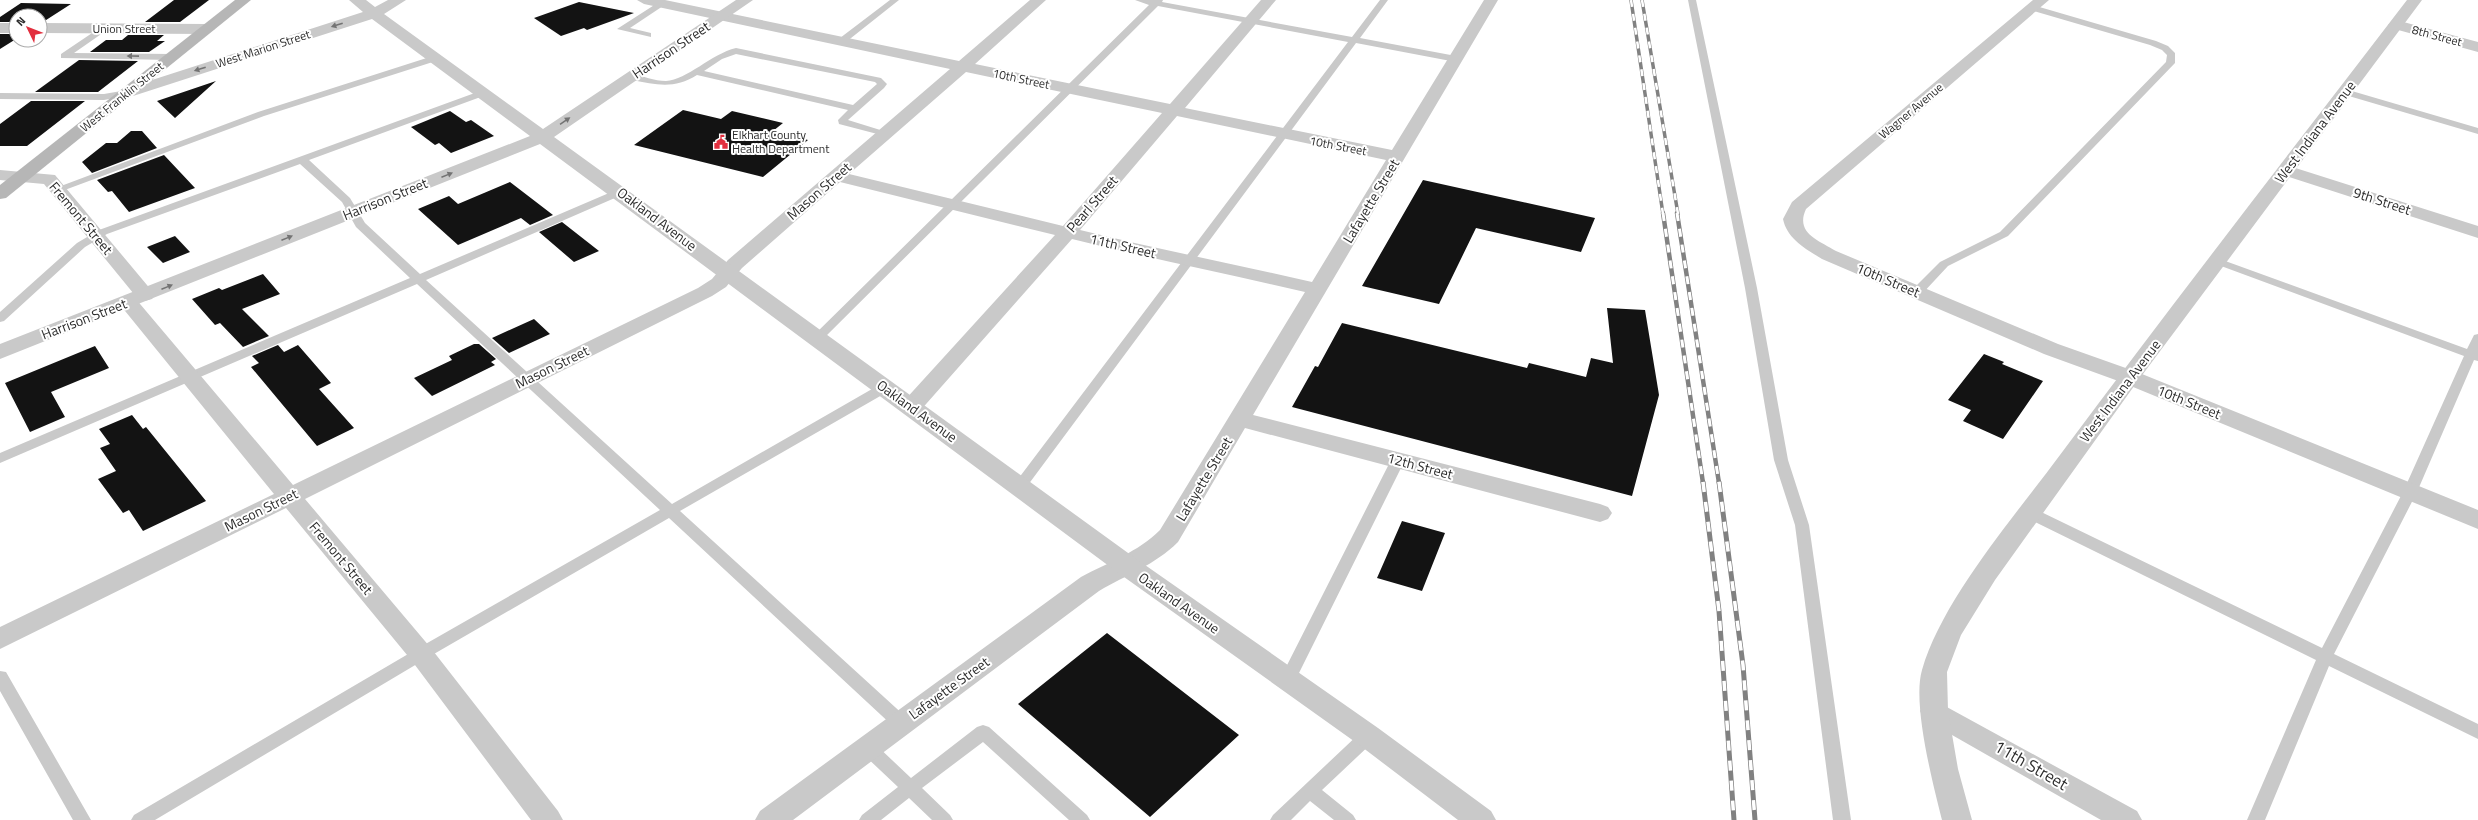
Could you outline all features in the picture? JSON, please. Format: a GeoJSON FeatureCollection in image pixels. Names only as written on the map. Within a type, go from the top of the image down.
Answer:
{"type":"FeatureCollection","features":[{"type":"Feature","properties":{"kind":"main road","name":"West Franklin Street"},"geometry":{"type":"LineString","coordinates":[[0,194],[244,0]]}},
{"type":"Feature","properties":{"kind":"street","name":"Oakland Avenue"},"geometry":{"type":"LineString","coordinates":[[356,0],[542,137],[620,192],[1126,565],[1368,736],[1481,820]]}},
{"type":"Feature","properties":{"kind":"street","name":"West Marion Street"},"geometry":{"type":"LineString","coordinates":[[127,93],[374,12],[398,0]]}},
{"type":"Feature","properties":{"kind":"street","name":"10th Street"},"geometry":{"type":"LineString","coordinates":[[644,0],[843,40],[1282,135],[1398,157]]}},
{"type":"Feature","properties":{"kind":"street","name":"Harrison Street"},"geometry":{"type":"LineString","coordinates":[[0,352],[137,299],[542,137],[746,0]]}},
{"type":"Feature","properties":{"kind":"street","name":"Mason Street"},"geometry":{"type":"LineString","coordinates":[[0,639],[705,292],[729,273],[735,264],[1039,0]]}},
{"type":"Feature","properties":{"kind":"street","name":"Pearl Street"},"geometry":{"type":"LineString","coordinates":[[911,406],[1067,233],[1270,0]]}},
{"type":"Feature","properties":{"kind":"street","name":"Lafayette Street"},"geometry":{"type":"LineString","coordinates":[[770,820],[1090,584],[1126,565],[1144,558],[1158,549],[1169,536],[1241,419],[1491,0]]}},
{"type":"Feature","properties":{"kind":"street","name":"West Indiana Avenue"},"geometry":{"type":"LineString","coordinates":[[1957,820],[1944,769],[1934,711],[1934,672],[1949,632],[1986,573],[2129,378],[2415,0]]}},
{"type":"Feature","properties":{"kind":"street","name":"Wagner Avenue"},"geometry":{"type":"LineString","coordinates":[[1794,229],[1792,219],[1798,206],[2038,4]]}},
{"type":"Feature","properties":{"kind":"street","name":"8th Street"},"geometry":{"type":"LineString","coordinates":[[2396,25],[2478,46]]}},
{"type":"Feature","properties":{"kind":"street","name":"Union Street"},"geometry":{"type":"LineString","coordinates":[[48,28],[207,29]]}},
{"type":"Feature","properties":{"kind":"street","name":"9th Street"},"geometry":{"type":"LineString","coordinates":[[2286,170],[2478,232]]}},
{"type":"Feature","properties":{"kind":"street","name":"Fremont Street"},"geometry":{"type":"LineString","coordinates":[[0,175],[24,175],[49,179],[58,189],[96,236],[190,377],[421,654],[548,820]]}},
{"type":"Feature","properties":{"kind":"street","name":"11th Street"},"geometry":{"type":"LineString","coordinates":[[836,176],[1067,233],[1318,288]]}},
{"type":"Feature","properties":{"kind":"street","name":"10th Street"},"geometry":{"type":"LineString","coordinates":[[1794,229],[1808,242],[1829,255],[2051,350],[2129,378],[2478,520]]}},
{"type":"Feature","properties":{"kind":"street","name":"12th Street"},"geometry":{"type":"LineString","coordinates":[[1241,419],[1600,513]]}},
{"type":"Feature","properties":{"kind":"street","name":"11th Street"},"geometry":{"type":"LineString","coordinates":[[1934,711],[2127,820]]}},
{"type":"Feature","properties":{"kind":"lane"},"geometry":{"type":"LineString","coordinates":[[843,40],[895,0]]}},
{"type":"Feature","properties":{"kind":"lane"},"geometry":{"type":"LineString","coordinates":[[1139,0],[1157,2],[1456,59]]}},
{"type":"Feature","properties":{"kind":"lane"},"geometry":{"type":"LineString","coordinates":[[1020,486],[1384,0]]}},
{"type":"Feature","properties":{"kind":"lane"},"geometry":{"type":"LineString","coordinates":[[1692,0],[1751,288],[1781,460],[1802,525],[1842,820]]}},
{"type":"Feature","properties":{"kind":"lane"},"geometry":{"type":"LineString","coordinates":[[817,338],[1157,2]]}},
{"type":"Feature","properties":{"kind":"lane"},"geometry":{"type":"LineString","coordinates":[[648,35],[622,29],[662,4]]}},
{"type":"Feature","properties":{"kind":"lane"},"geometry":{"type":"LineString","coordinates":[[1916,292],[1944,264],[2004,234],[2170,63],[2172,55],[2165,48],[2038,4]]}},
{"type":"Feature","properties":{"kind":"lane"},"geometry":{"type":"LineString","coordinates":[[104,28],[64,56],[172,57]]}},
{"type":"Feature","properties":{"kind":"lane"},"geometry":{"type":"LineString","coordinates":[[632,77],[670,84],[679,82],[726,52],[736,51],[878,80],[882,84],[843,120],[843,122],[885,133]]}},
{"type":"Feature","properties":{"kind":"lane"},"geometry":{"type":"LineString","coordinates":[[58,189],[261,114],[436,58]]}},
{"type":"Feature","properties":{"kind":"lane"},"geometry":{"type":"LineString","coordinates":[[695,72],[856,109]]}},
{"type":"Feature","properties":{"kind":"lane"},"geometry":{"type":"LineString","coordinates":[[0,318],[78,249],[96,236],[145,215],[302,159],[482,92]]}},
{"type":"Feature","properties":{"kind":"lane"},"geometry":{"type":"LineString","coordinates":[[2345,92],[2478,131]]}},
{"type":"Feature","properties":{"kind":"lane"},"geometry":{"type":"LineString","coordinates":[[0,96],[104,97],[127,93]]}},
{"type":"Feature","properties":{"kind":"lane"},"geometry":{"type":"LineString","coordinates":[[302,159],[346,200],[360,225],[901,723]]}},
{"type":"Feature","properties":{"kind":"lane"},"geometry":{"type":"LineString","coordinates":[[0,458],[620,192]]}},
{"type":"Feature","properties":{"kind":"lane"},"geometry":{"type":"LineString","coordinates":[[2217,262],[2474,355]]}},
{"type":"Feature","properties":{"kind":"lane"},"geometry":{"type":"LineString","coordinates":[[2256,820],[2325,657],[2410,492],[2474,355],[2478,338]]}},
{"type":"Feature","properties":{"kind":"lane"},"geometry":{"type":"LineString","coordinates":[[140,820],[421,654],[884,388]]}},
{"type":"Feature","properties":{"kind":"lane"},"geometry":{"type":"LineString","coordinates":[[1288,679],[1398,460]]}},
{"type":"Feature","properties":{"kind":"lane"},"geometry":{"type":"LineString","coordinates":[[2030,513],[2478,732]]}},
{"type":"Feature","properties":{"kind":"lane"},"geometry":{"type":"LineString","coordinates":[[0,677],[82,820]]}},
{"type":"Feature","properties":{"kind":"lane"},"geometry":{"type":"LineString","coordinates":[[868,820],[909,787],[983,732],[1081,820]]}},
{"type":"Feature","properties":{"kind":"lane"},"geometry":{"type":"LineString","coordinates":[[1279,820],[1368,736]]}},
{"type":"Feature","properties":{"kind":"lane"},"geometry":{"type":"LineString","coordinates":[[868,748],[944,820]]}},
{"type":"Feature","properties":{"kind":"lane"},"geometry":{"type":"LineString","coordinates":[[1310,791],[1347,820]]}},
{"type":"Feature","properties":{"kind":"building"},"geometry":{"type":"Polygon","coordinates":[[[174,0],[209,0],[180,22],[145,22],[174,0]]]}},
{"type":"Feature","properties":{"kind":"building"},"geometry":{"type":"Polygon","coordinates":[[[579,2],[634,13],[587,30],[584,28],[561,36],[534,18],[579,2]]]}},
{"type":"Feature","properties":{"kind":"building"},"geometry":{"type":"Polygon","coordinates":[[[21,3],[71,4],[48,19],[48,8],[14,8],[21,3]]]}},
{"type":"Feature","properties":{"kind":"building"},"geometry":{"type":"Polygon","coordinates":[[[8,12],[8,22],[0,22],[0,17],[8,12]]]}},
{"type":"Feature","properties":{"kind":"building"},"geometry":{"type":"Polygon","coordinates":[[[0,34],[8,34],[8,44],[0,49],[0,34]]]}},
{"type":"Feature","properties":{"kind":"building"},"geometry":{"type":"Polygon","coordinates":[[[128,35],[164,35],[157,41],[165,41],[149,52],[90,52],[106,40],[122,40],[128,35]]]}},
{"type":"Feature","properties":{"kind":"building"},"geometry":{"type":"Polygon","coordinates":[[[79,60],[138,61],[98,92],[35,92],[79,60]]]}},
{"type":"Feature","properties":{"kind":"building"},"geometry":{"type":"Polygon","coordinates":[[[216,81],[175,118],[157,101],[216,81]]]}},
{"type":"Feature","properties":{"kind":"building"},"geometry":{"type":"Polygon","coordinates":[[[31,101],[85,101],[27,146],[0,146],[0,124],[31,101]]]}},
{"type":"Feature","properties":{"kind":"building","name":"Elkhart County Health Department"},"geometry":{"type":"Polygon","coordinates":[[[683,110],[721,119],[732,111],[783,123],[773,131],[808,140],[763,177],[634,145],[683,110]]]}},
{"type":"Feature","properties":{"kind":"building"},"geometry":{"type":"Polygon","coordinates":[[[450,111],[466,122],[471,120],[494,136],[451,153],[439,143],[435,145],[411,127],[450,111]]]}},
{"type":"Feature","properties":{"kind":"building"},"geometry":{"type":"Polygon","coordinates":[[[131,131],[142,131],[157,148],[92,173],[82,162],[106,143],[117,143],[131,131]]]}},
{"type":"Feature","properties":{"kind":"building"},"geometry":{"type":"Polygon","coordinates":[[[164,155],[195,188],[129,212],[112,191],[108,192],[97,180],[164,155]]]}},
{"type":"Feature","properties":{"kind":"building"},"geometry":{"type":"Polygon","coordinates":[[[1423,180],[1595,218],[1581,252],[1476,228],[1439,304],[1362,286],[1423,180]]]}},
{"type":"Feature","properties":{"kind":"building"},"geometry":{"type":"Polygon","coordinates":[[[510,182],[553,215],[530,225],[521,218],[458,245],[418,209],[449,196],[458,204],[510,182]]]}},
{"type":"Feature","properties":{"kind":"building"},"geometry":{"type":"Polygon","coordinates":[[[562,222],[599,251],[574,262],[539,232],[562,222]]]}},
{"type":"Feature","properties":{"kind":"building"},"geometry":{"type":"Polygon","coordinates":[[[175,236],[190,252],[163,263],[147,247],[175,236]]]}},
{"type":"Feature","properties":{"kind":"building"},"geometry":{"type":"Polygon","coordinates":[[[263,274],[280,294],[242,309],[269,336],[243,347],[220,323],[215,325],[192,299],[219,288],[222,290],[263,274]]]}},
{"type":"Feature","properties":{"kind":"building"},"geometry":{"type":"Polygon","coordinates":[[[1607,308],[1645,310],[1659,395],[1632,496],[1292,407],[1315,366],[1318,367],[1342,323],[1527,368],[1529,363],[1586,377],[1591,358],[1613,363],[1607,308]]]}},
{"type":"Feature","properties":{"kind":"building"},"geometry":{"type":"Polygon","coordinates":[[[534,319],[550,334],[509,353],[492,338],[534,319]]]}},
{"type":"Feature","properties":{"kind":"building"},"geometry":{"type":"Polygon","coordinates":[[[474,344],[479,344],[496,359],[491,362],[495,365],[432,396],[414,378],[452,360],[449,356],[474,344]]]}},
{"type":"Feature","properties":{"kind":"building"},"geometry":{"type":"Polygon","coordinates":[[[278,345],[284,352],[298,345],[331,383],[319,389],[354,428],[317,446],[251,367],[259,363],[252,356],[278,345]]]}},
{"type":"Feature","properties":{"kind":"building"},"geometry":{"type":"Polygon","coordinates":[[[95,346],[109,368],[51,392],[65,417],[30,432],[5,383],[95,346]]]}},
{"type":"Feature","properties":{"kind":"building"},"geometry":{"type":"Polygon","coordinates":[[[1984,354],[2004,362],[2002,364],[2043,381],[2003,439],[1963,421],[1971,410],[1948,400],[1984,354]]]}},
{"type":"Feature","properties":{"kind":"building"},"geometry":{"type":"Polygon","coordinates":[[[132,415],[143,429],[146,427],[206,501],[143,531],[129,510],[123,513],[98,479],[116,471],[100,448],[110,444],[99,429],[132,415]]]}},
{"type":"Feature","properties":{"kind":"building"},"geometry":{"type":"Polygon","coordinates":[[[1402,521],[1445,533],[1422,591],[1377,578],[1402,521]]]}},
{"type":"Feature","properties":{"kind":"building"},"geometry":{"type":"Polygon","coordinates":[[[1107,633],[1239,735],[1150,817],[1018,704],[1107,633]]]}},
{"type":"Feature","properties":{"kind":"railway"},"geometry":{"type":"LineString","coordinates":[[1631,0],[1663,214]]}},
{"type":"Feature","properties":{"kind":"railway"},"geometry":{"type":"LineString","coordinates":[[1642,0],[1678,214]]}},
{"type":"Feature","properties":{"kind":"railway"},"geometry":{"type":"LineString","coordinates":[[1663,213],[1703,483]]}},
{"type":"Feature","properties":{"kind":"railway"},"geometry":{"type":"LineString","coordinates":[[1677,213],[1719,483]]}},
{"type":"Feature","properties":{"kind":"railway"},"geometry":{"type":"LineString","coordinates":[[1703,482],[1719,611],[1734,820]]}},
{"type":"Feature","properties":{"kind":"railway"},"geometry":{"type":"LineString","coordinates":[[1719,482],[1743,665],[1755,820]]}},
{"type":"Feature","properties":{"kind":"place","name":"Elkhart County Health Department"},"geometry":{"type":"Point","coordinates":[721,142]}}]}
